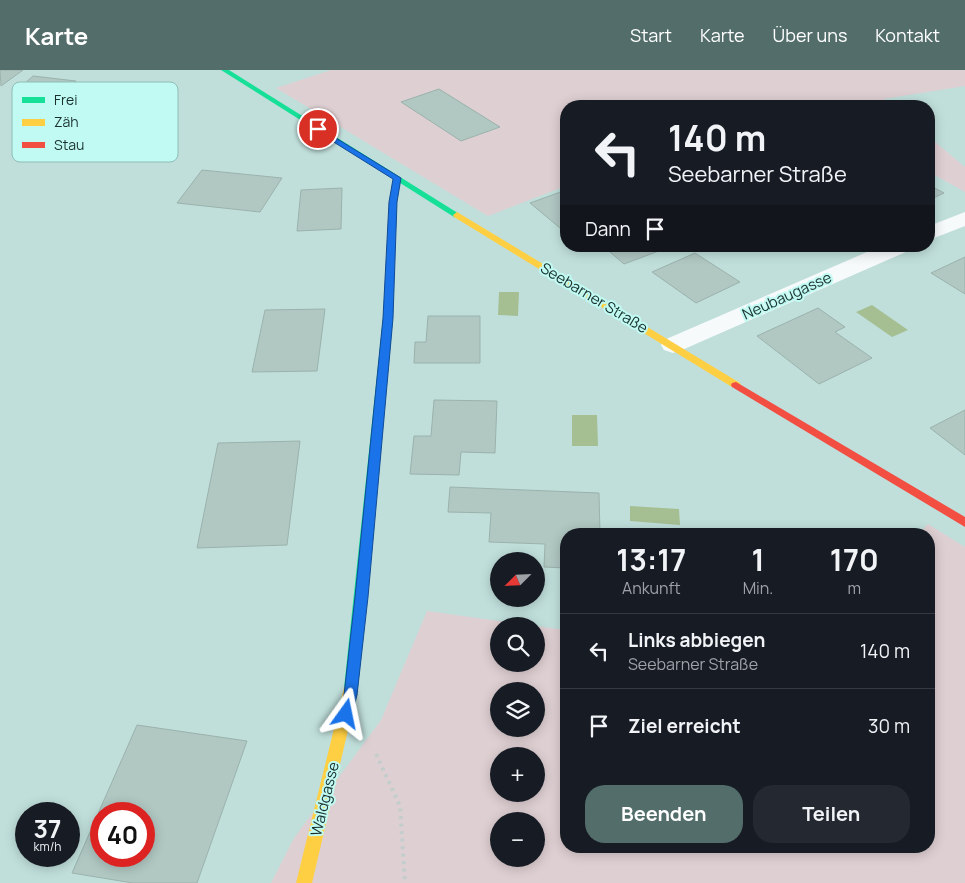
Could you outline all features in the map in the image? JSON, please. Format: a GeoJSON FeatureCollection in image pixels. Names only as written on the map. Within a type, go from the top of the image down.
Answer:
{"type":"FeatureCollection","features":[{"type":"Feature","properties":{"kind":"street","name":"Seebarner Straße"},"geometry":{"type":"LineString","coordinates":[[224,70],[397,178],[965,523]]}},
{"type":"Feature","properties":{"kind":"street","name":"Waldgasse"},"geometry":{"type":"LineString","coordinates":[[304,883],[350,695],[388,318],[393,202],[397,178]]}},
{"type":"Feature","properties":{"kind":"street"},"geometry":{"type":"LineString","coordinates":[[935,231],[965,218]]}},
{"type":"Feature","properties":{"kind":"street","name":"Neubaugasse"},"geometry":{"type":"LineString","coordinates":[[673,345],[886,252]]}},
{"type":"Feature","properties":{"kind":"path"},"geometry":{"type":"LineString","coordinates":[[373,746],[400,806],[405,883]]}},
{"type":"Feature","properties":{"kind":"shaded area"},"geometry":{"type":"Polygon","coordinates":[[[331,70],[965,70],[965,86],[884,99],[885,100],[560,100],[560,188],[488,216],[276,88],[331,70]]]}},
{"type":"Feature","properties":{"kind":"shaded area"},"geometry":{"type":"Polygon","coordinates":[[[935,142],[965,167],[965,192],[935,175],[935,142]]]}},
{"type":"Feature","properties":{"kind":"shaded area"},"geometry":{"type":"Polygon","coordinates":[[[499,292],[519,292],[518,316],[498,315],[499,292]]]}},
{"type":"Feature","properties":{"kind":"shaded area"},"geometry":{"type":"Polygon","coordinates":[[[872,305],[908,330],[892,337],[856,312],[872,305]]]}},
{"type":"Feature","properties":{"kind":"shaded area"},"geometry":{"type":"Polygon","coordinates":[[[572,415],[597,415],[598,446],[572,446],[572,415]]]}},
{"type":"Feature","properties":{"kind":"shaded area"},"geometry":{"type":"Polygon","coordinates":[[[630,506],[679,509],[680,525],[630,521],[630,506]]]}},
{"type":"Feature","properties":{"kind":"shaded area"},"geometry":{"type":"Polygon","coordinates":[[[928,524],[934,528],[924,528],[928,524]]]}},
{"type":"Feature","properties":{"kind":"shaded area"},"geometry":{"type":"Polygon","coordinates":[[[935,528],[965,547],[965,883],[271,883],[294,838],[381,720],[427,611],[490,620],[490,672],[545,672],[545,627],[560,629],[560,853],[935,853],[935,528]]]}},
{"type":"Feature","properties":{"kind":"building"},"geometry":{"type":"Polygon","coordinates":[[[0,70],[23,70],[1,86],[0,70]]]}},
{"type":"Feature","properties":{"kind":"building"},"geometry":{"type":"Polygon","coordinates":[[[33,76],[76,81],[75,82],[26,82],[33,76]]]}},
{"type":"Feature","properties":{"kind":"building"},"geometry":{"type":"Polygon","coordinates":[[[439,89],[500,127],[461,141],[401,102],[439,89]]]}},
{"type":"Feature","properties":{"kind":"building"},"geometry":{"type":"Polygon","coordinates":[[[202,170],[282,178],[260,212],[177,203],[202,170]]]}},
{"type":"Feature","properties":{"kind":"building"},"geometry":{"type":"Polygon","coordinates":[[[342,188],[341,229],[297,231],[301,190],[342,188]]]}},
{"type":"Feature","properties":{"kind":"building"},"geometry":{"type":"Polygon","coordinates":[[[935,188],[944,193],[935,197],[935,188]]]}},
{"type":"Feature","properties":{"kind":"building"},"geometry":{"type":"Polygon","coordinates":[[[560,192],[560,228],[530,203],[560,192]]]}},
{"type":"Feature","properties":{"kind":"building"},"geometry":{"type":"Polygon","coordinates":[[[610,252],[656,252],[624,264],[610,252]]]}},
{"type":"Feature","properties":{"kind":"building"},"geometry":{"type":"Polygon","coordinates":[[[695,253],[740,282],[696,303],[652,272],[695,253]]]}},
{"type":"Feature","properties":{"kind":"building"},"geometry":{"type":"Polygon","coordinates":[[[965,257],[965,294],[931,273],[965,257]]]}},
{"type":"Feature","properties":{"kind":"building"},"geometry":{"type":"Polygon","coordinates":[[[818,308],[845,327],[835,332],[872,358],[819,384],[757,336],[818,308]]]}},
{"type":"Feature","properties":{"kind":"building"},"geometry":{"type":"Polygon","coordinates":[[[325,309],[317,371],[252,372],[265,310],[325,309]]]}},
{"type":"Feature","properties":{"kind":"building"},"geometry":{"type":"Polygon","coordinates":[[[428,316],[480,316],[480,363],[414,363],[415,342],[426,342],[428,316]]]}},
{"type":"Feature","properties":{"kind":"building"},"geometry":{"type":"Polygon","coordinates":[[[434,400],[497,401],[495,453],[461,452],[459,475],[410,474],[414,436],[431,436],[434,400]]]}},
{"type":"Feature","properties":{"kind":"building"},"geometry":{"type":"Polygon","coordinates":[[[965,410],[965,455],[930,428],[965,410]]]}},
{"type":"Feature","properties":{"kind":"building"},"geometry":{"type":"Polygon","coordinates":[[[300,441],[287,545],[197,548],[218,443],[300,441]]]}},
{"type":"Feature","properties":{"kind":"building"},"geometry":{"type":"Polygon","coordinates":[[[450,487],[599,493],[600,528],[560,528],[560,568],[545,567],[545,544],[489,542],[491,513],[448,512],[450,487]]]}},
{"type":"Feature","properties":{"kind":"building"},"geometry":{"type":"Polygon","coordinates":[[[137,725],[247,741],[197,883],[133,883],[72,873],[75,867],[80,867],[80,855],[90,832],[90,867],[155,867],[155,802],[103,802],[137,725]]]}},
{"type":"Feature","properties":{"kind":"traffic: fast"},"geometry":{"type":"LineString","coordinates":[[224,70],[457,215]]}},
{"type":"Feature","properties":{"kind":"traffic: fast"},"geometry":{"type":"LineString","coordinates":[[351,688],[388,318],[390,262]]}},
{"type":"Feature","properties":{"kind":"traffic: slow"},"geometry":{"type":"LineString","coordinates":[[390,262],[393,202],[397,178]]}},
{"type":"Feature","properties":{"kind":"traffic: slow"},"geometry":{"type":"LineString","coordinates":[[457,215],[736,385]]}},
{"type":"Feature","properties":{"kind":"traffic: slow"},"geometry":{"type":"LineString","coordinates":[[304,883],[351,688]]}},
{"type":"Feature","properties":{"kind":"traffic: jam"},"geometry":{"type":"LineString","coordinates":[[736,385],[965,523]]}},
{"type":"Feature","properties":{"kind":"route"},"geometry":{"type":"LineString","coordinates":[[318,129],[397,178],[393,202],[388,318],[361,597],[350,695],[346,714]]}}]}
